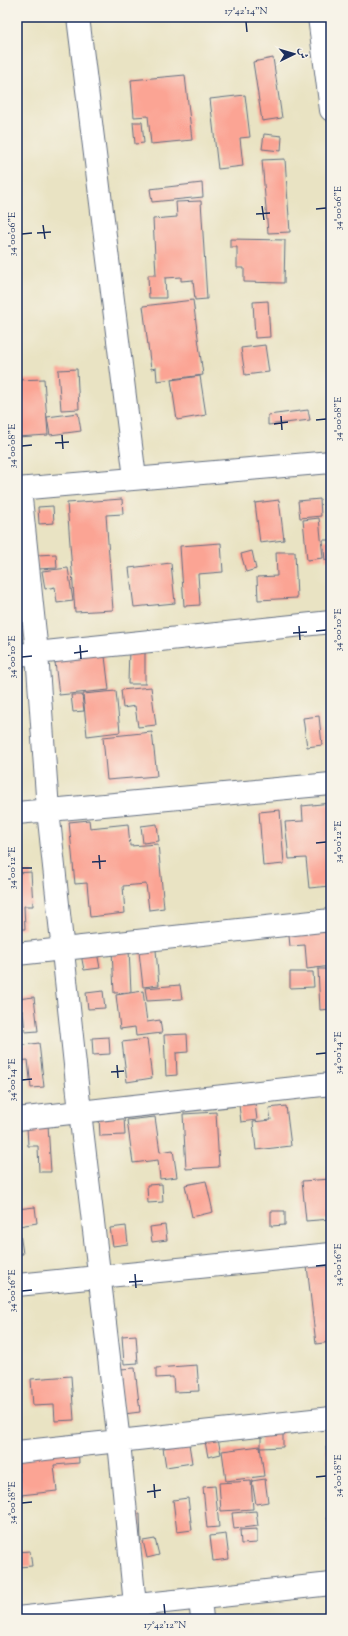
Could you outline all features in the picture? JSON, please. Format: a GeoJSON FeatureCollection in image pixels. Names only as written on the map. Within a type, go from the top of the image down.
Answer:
{"type":"FeatureCollection","features":[{"type":"Feature","properties":{"kind":"street"},"geometry":{"type":"LineString","coordinates":[[78,17],[135,478]]}},
{"type":"Feature","properties":{"kind":"street"},"geometry":{"type":"LineString","coordinates":[[319,17],[331,110]]}},
{"type":"Feature","properties":{"kind":"street"},"geometry":{"type":"LineString","coordinates":[[135,1605],[119,1442],[80,1112],[48,810],[27,654],[18,489],[331,462]]}},
{"type":"Feature","properties":{"kind":"street"},"geometry":{"type":"LineString","coordinates":[[27,654],[331,622]]}},
{"type":"Feature","properties":{"kind":"street"},"geometry":{"type":"LineString","coordinates":[[17,813],[331,784]]}},
{"type":"Feature","properties":{"kind":"street"},"geometry":{"type":"LineString","coordinates":[[17,954],[331,920]]}},
{"type":"Feature","properties":{"kind":"street"},"geometry":{"type":"LineString","coordinates":[[17,1119],[331,1084]]}},
{"type":"Feature","properties":{"kind":"street"},"geometry":{"type":"LineString","coordinates":[[17,1285],[331,1254]]}},
{"type":"Feature","properties":{"kind":"street"},"geometry":{"type":"LineString","coordinates":[[17,1452],[331,1418]]}},
{"type":"Feature","properties":{"kind":"street"},"geometry":{"type":"LineString","coordinates":[[17,1618],[135,1605],[201,1609],[331,1584]]}},
{"type":"Feature","properties":{"kind":"building"},"geometry":{"type":"Polygon","coordinates":[[[273,58],[282,118],[262,121],[253,62],[273,58]]]}},
{"type":"Feature","properties":{"kind":"building"},"geometry":{"type":"Polygon","coordinates":[[[185,75],[192,140],[151,144],[148,116],[134,117],[131,80],[185,75]]]}},
{"type":"Feature","properties":{"kind":"building"},"geometry":{"type":"Polygon","coordinates":[[[245,95],[250,137],[240,138],[243,166],[218,169],[210,99],[245,95]]]}},
{"type":"Feature","properties":{"kind":"building"},"geometry":{"type":"Polygon","coordinates":[[[133,122],[142,122],[144,143],[135,144],[133,122]]]}},
{"type":"Feature","properties":{"kind":"building"},"geometry":{"type":"Polygon","coordinates":[[[264,134],[282,136],[281,151],[262,149],[264,134]]]}},
{"type":"Feature","properties":{"kind":"building"},"geometry":{"type":"Polygon","coordinates":[[[285,159],[290,232],[268,233],[262,160],[285,159]]]}},
{"type":"Feature","properties":{"kind":"building"},"geometry":{"type":"Polygon","coordinates":[[[202,183],[203,197],[152,202],[150,189],[202,183]]]}},
{"type":"Feature","properties":{"kind":"building"},"geometry":{"type":"Polygon","coordinates":[[[201,201],[207,299],[195,300],[193,280],[181,281],[181,277],[165,278],[166,298],[149,298],[148,275],[156,275],[153,219],[177,217],[176,202],[201,201]]]}},
{"type":"Feature","properties":{"kind":"building"},"geometry":{"type":"Polygon","coordinates":[[[230,239],[285,240],[284,283],[244,282],[244,268],[237,268],[237,247],[230,247],[230,239]]]}},
{"type":"Feature","properties":{"kind":"building"},"geometry":{"type":"Polygon","coordinates":[[[193,300],[203,375],[157,381],[156,368],[151,369],[143,306],[193,300]]]}},
{"type":"Feature","properties":{"kind":"building"},"geometry":{"type":"Polygon","coordinates":[[[268,301],[270,337],[255,338],[253,302],[268,301]]]}},
{"type":"Feature","properties":{"kind":"building"},"geometry":{"type":"Polygon","coordinates":[[[265,345],[269,372],[245,375],[241,348],[265,345]]]}},
{"type":"Feature","properties":{"kind":"building"},"geometry":{"type":"Polygon","coordinates":[[[77,369],[79,409],[61,410],[58,370],[77,369]]]}},
{"type":"Feature","properties":{"kind":"building"},"geometry":{"type":"Polygon","coordinates":[[[200,376],[206,415],[177,420],[171,380],[200,376]]]}},
{"type":"Feature","properties":{"kind":"building"},"geometry":{"type":"Polygon","coordinates":[[[44,379],[48,435],[17,437],[17,380],[44,379]]]}},
{"type":"Feature","properties":{"kind":"building"},"geometry":{"type":"Polygon","coordinates":[[[308,410],[310,420],[268,425],[268,415],[308,410]]]}},
{"type":"Feature","properties":{"kind":"building"},"geometry":{"type":"Polygon","coordinates":[[[78,413],[81,431],[50,435],[47,417],[78,413]]]}},
{"type":"Feature","properties":{"kind":"building"},"geometry":{"type":"Polygon","coordinates":[[[122,499],[123,514],[106,515],[113,610],[75,612],[67,503],[122,499]]]}},
{"type":"Feature","properties":{"kind":"building"},"geometry":{"type":"Polygon","coordinates":[[[320,499],[321,516],[300,518],[298,501],[320,499]]]}},
{"type":"Feature","properties":{"kind":"building"},"geometry":{"type":"Polygon","coordinates":[[[279,500],[284,540],[260,543],[255,503],[279,500]]]}},
{"type":"Feature","properties":{"kind":"building"},"geometry":{"type":"Polygon","coordinates":[[[53,506],[54,523],[39,524],[38,507],[53,506]]]}},
{"type":"Feature","properties":{"kind":"building"},"geometry":{"type":"Polygon","coordinates":[[[319,518],[323,558],[307,560],[303,520],[319,518]]]}},
{"type":"Feature","properties":{"kind":"building"},"geometry":{"type":"Polygon","coordinates":[[[323,540],[331,540],[331,559],[325,560],[323,540]]]}},
{"type":"Feature","properties":{"kind":"building"},"geometry":{"type":"Polygon","coordinates":[[[221,543],[223,572],[198,574],[200,605],[184,606],[180,546],[221,543]]]}},
{"type":"Feature","properties":{"kind":"building"},"geometry":{"type":"Polygon","coordinates":[[[252,551],[256,569],[246,572],[241,554],[252,551]]]}},
{"type":"Feature","properties":{"kind":"building"},"geometry":{"type":"Polygon","coordinates":[[[276,552],[295,552],[297,598],[258,600],[257,577],[277,576],[276,552]]]}},
{"type":"Feature","properties":{"kind":"building"},"geometry":{"type":"Polygon","coordinates":[[[56,554],[57,568],[38,569],[37,555],[56,554]]]}},
{"type":"Feature","properties":{"kind":"building"},"geometry":{"type":"Polygon","coordinates":[[[171,563],[175,603],[134,607],[129,568],[171,563]]]}},
{"type":"Feature","properties":{"kind":"building"},"geometry":{"type":"Polygon","coordinates":[[[68,568],[73,601],[57,603],[55,587],[45,589],[42,571],[68,568]]]}},
{"type":"Feature","properties":{"kind":"building"},"geometry":{"type":"Polygon","coordinates":[[[129,647],[145,648],[145,684],[128,684],[129,647]]]}},
{"type":"Feature","properties":{"kind":"building"},"geometry":{"type":"Polygon","coordinates":[[[104,648],[109,690],[59,695],[54,654],[104,648]]]}},
{"type":"Feature","properties":{"kind":"building"},"geometry":{"type":"Polygon","coordinates":[[[151,687],[156,725],[138,727],[135,706],[123,708],[121,690],[151,687]]]}},
{"type":"Feature","properties":{"kind":"building"},"geometry":{"type":"Polygon","coordinates":[[[116,691],[120,732],[87,736],[83,694],[116,691]]]}},
{"type":"Feature","properties":{"kind":"building"},"geometry":{"type":"Polygon","coordinates":[[[71,695],[82,695],[84,711],[73,712],[71,695]]]}},
{"type":"Feature","properties":{"kind":"building"},"geometry":{"type":"Polygon","coordinates":[[[319,716],[322,745],[307,747],[303,718],[319,716]]]}},
{"type":"Feature","properties":{"kind":"building"},"geometry":{"type":"Polygon","coordinates":[[[152,732],[157,776],[107,780],[103,737],[152,732]]]}},
{"type":"Feature","properties":{"kind":"building"},"geometry":{"type":"Polygon","coordinates":[[[331,803],[331,886],[309,888],[306,858],[289,859],[285,822],[303,821],[302,806],[331,803]]]}},
{"type":"Feature","properties":{"kind":"building"},"geometry":{"type":"Polygon","coordinates":[[[280,810],[284,864],[263,866],[259,812],[280,810]]]}},
{"type":"Feature","properties":{"kind":"building"},"geometry":{"type":"Polygon","coordinates":[[[89,820],[90,828],[128,824],[130,846],[158,844],[164,908],[149,910],[146,884],[123,886],[125,913],[90,917],[87,883],[75,884],[69,822],[89,820]]]}},
{"type":"Feature","properties":{"kind":"building"},"geometry":{"type":"Polygon","coordinates":[[[157,824],[159,841],[143,843],[141,826],[157,824]]]}},
{"type":"Feature","properties":{"kind":"building"},"geometry":{"type":"Polygon","coordinates":[[[31,872],[33,906],[24,906],[25,929],[17,929],[17,873],[31,872]]]}},
{"type":"Feature","properties":{"kind":"building"},"geometry":{"type":"Polygon","coordinates":[[[331,923],[331,966],[307,969],[305,945],[290,946],[288,926],[331,923]]]}},
{"type":"Feature","properties":{"kind":"building"},"geometry":{"type":"Polygon","coordinates":[[[96,947],[100,968],[84,970],[80,949],[96,947]]]}},
{"type":"Feature","properties":{"kind":"building"},"geometry":{"type":"Polygon","coordinates":[[[129,949],[131,992],[114,993],[112,950],[129,949]]]}},
{"type":"Feature","properties":{"kind":"building"},"geometry":{"type":"Polygon","coordinates":[[[156,950],[159,985],[143,987],[139,952],[156,950]]]}},
{"type":"Feature","properties":{"kind":"building"},"geometry":{"type":"Polygon","coordinates":[[[318,969],[329,969],[331,1009],[320,1010],[318,969]]]}},
{"type":"Feature","properties":{"kind":"building"},"geometry":{"type":"Polygon","coordinates":[[[290,972],[313,972],[314,987],[290,988],[290,972]]]}},
{"type":"Feature","properties":{"kind":"building"},"geometry":{"type":"Polygon","coordinates":[[[180,985],[182,999],[147,1001],[145,988],[180,985]]]}},
{"type":"Feature","properties":{"kind":"building"},"geometry":{"type":"Polygon","coordinates":[[[103,991],[105,1008],[88,1009],[86,993],[103,991]]]}},
{"type":"Feature","properties":{"kind":"building"},"geometry":{"type":"Polygon","coordinates":[[[143,991],[147,1022],[160,1020],[162,1033],[136,1036],[135,1027],[120,1029],[116,995],[143,991]]]}},
{"type":"Feature","properties":{"kind":"building"},"geometry":{"type":"Polygon","coordinates":[[[34,997],[38,1031],[25,1032],[23,1011],[17,1011],[17,999],[34,997]]]}},
{"type":"Feature","properties":{"kind":"building"},"geometry":{"type":"Polygon","coordinates":[[[187,1034],[188,1052],[176,1053],[177,1075],[166,1076],[164,1035],[187,1034]]]}},
{"type":"Feature","properties":{"kind":"building"},"geometry":{"type":"Polygon","coordinates":[[[109,1037],[110,1054],[93,1055],[92,1038],[109,1037]]]}},
{"type":"Feature","properties":{"kind":"building"},"geometry":{"type":"Polygon","coordinates":[[[147,1039],[152,1078],[127,1082],[122,1042],[147,1039]]]}},
{"type":"Feature","properties":{"kind":"building"},"geometry":{"type":"Polygon","coordinates":[[[39,1043],[44,1087],[31,1088],[28,1060],[17,1061],[17,1046],[39,1043]]]}},
{"type":"Feature","properties":{"kind":"building"},"geometry":{"type":"Polygon","coordinates":[[[255,1103],[257,1120],[241,1122],[239,1105],[255,1103]]]}},
{"type":"Feature","properties":{"kind":"building"},"geometry":{"type":"Polygon","coordinates":[[[286,1106],[291,1146],[256,1150],[253,1122],[271,1120],[269,1108],[286,1106]]]}},
{"type":"Feature","properties":{"kind":"building"},"geometry":{"type":"Polygon","coordinates":[[[216,1112],[219,1167],[186,1169],[183,1114],[216,1112]]]}},
{"type":"Feature","properties":{"kind":"building"},"geometry":{"type":"Polygon","coordinates":[[[124,1117],[125,1135],[100,1136],[99,1118],[124,1117]]]}},
{"type":"Feature","properties":{"kind":"building"},"geometry":{"type":"Polygon","coordinates":[[[155,1117],[160,1152],[173,1150],[177,1177],[160,1179],[158,1160],[133,1163],[127,1120],[155,1117]]]}},
{"type":"Feature","properties":{"kind":"building"},"geometry":{"type":"Polygon","coordinates":[[[48,1125],[51,1172],[39,1172],[38,1146],[28,1146],[27,1126],[48,1125]]]}},
{"type":"Feature","properties":{"kind":"building"},"geometry":{"type":"Polygon","coordinates":[[[331,1179],[331,1219],[306,1221],[302,1181],[331,1179]]]}},
{"type":"Feature","properties":{"kind":"building"},"geometry":{"type":"Polygon","coordinates":[[[206,1181],[213,1212],[192,1217],[185,1185],[206,1181]]]}},
{"type":"Feature","properties":{"kind":"building"},"geometry":{"type":"Polygon","coordinates":[[[162,1184],[163,1202],[148,1203],[147,1185],[162,1184]]]}},
{"type":"Feature","properties":{"kind":"building"},"geometry":{"type":"Polygon","coordinates":[[[35,1207],[37,1223],[19,1226],[23,1254],[17,1254],[17,1209],[35,1207]]]}},
{"type":"Feature","properties":{"kind":"building"},"geometry":{"type":"Polygon","coordinates":[[[271,1211],[285,1211],[285,1225],[271,1226],[271,1211]]]}},
{"type":"Feature","properties":{"kind":"building"},"geometry":{"type":"Polygon","coordinates":[[[165,1225],[167,1240],[152,1242],[150,1227],[165,1225]]]}},
{"type":"Feature","properties":{"kind":"building"},"geometry":{"type":"Polygon","coordinates":[[[126,1226],[128,1244],[113,1246],[110,1228],[126,1226]]]}},
{"type":"Feature","properties":{"kind":"building"},"geometry":{"type":"Polygon","coordinates":[[[331,1254],[331,1342],[316,1344],[306,1257],[331,1254]]]}},
{"type":"Feature","properties":{"kind":"building"},"geometry":{"type":"Polygon","coordinates":[[[136,1335],[138,1363],[124,1364],[122,1336],[136,1335]]]}},
{"type":"Feature","properties":{"kind":"building"},"geometry":{"type":"Polygon","coordinates":[[[197,1365],[199,1391],[174,1392],[173,1377],[156,1378],[156,1368],[197,1365]]]}},
{"type":"Feature","properties":{"kind":"building"},"geometry":{"type":"Polygon","coordinates":[[[135,1368],[140,1412],[124,1414],[120,1369],[135,1368]]]}},
{"type":"Feature","properties":{"kind":"building"},"geometry":{"type":"Polygon","coordinates":[[[71,1376],[74,1420],[55,1421],[54,1405],[33,1406],[31,1379],[71,1376]]]}},
{"type":"Feature","properties":{"kind":"building"},"geometry":{"type":"Polygon","coordinates":[[[216,1429],[221,1454],[208,1457],[203,1431],[216,1429]]]}},
{"type":"Feature","properties":{"kind":"building"},"geometry":{"type":"Polygon","coordinates":[[[283,1431],[283,1447],[261,1448],[261,1432],[283,1431]]]}},
{"type":"Feature","properties":{"kind":"building"},"geometry":{"type":"Polygon","coordinates":[[[78,1443],[79,1463],[54,1465],[57,1491],[21,1495],[17,1453],[78,1443]]]}},
{"type":"Feature","properties":{"kind":"building"},"geometry":{"type":"Polygon","coordinates":[[[189,1444],[192,1463],[166,1467],[163,1448],[189,1444]]]}},
{"type":"Feature","properties":{"kind":"building"},"geometry":{"type":"Polygon","coordinates":[[[260,1446],[264,1476],[226,1481],[222,1451],[260,1446]]]}},
{"type":"Feature","properties":{"kind":"building"},"geometry":{"type":"Polygon","coordinates":[[[331,1446],[331,1478],[330,1478],[326,1447],[331,1446]]]}},
{"type":"Feature","properties":{"kind":"building"},"geometry":{"type":"Polygon","coordinates":[[[265,1479],[268,1502],[256,1504],[252,1481],[265,1479]]]}},
{"type":"Feature","properties":{"kind":"building"},"geometry":{"type":"Polygon","coordinates":[[[251,1481],[253,1509],[221,1511],[219,1483],[251,1481]]]}},
{"type":"Feature","properties":{"kind":"building"},"geometry":{"type":"Polygon","coordinates":[[[215,1486],[219,1527],[207,1528],[203,1487],[215,1486]]]}},
{"type":"Feature","properties":{"kind":"building"},"geometry":{"type":"Polygon","coordinates":[[[188,1498],[192,1530],[177,1532],[173,1500],[188,1498]]]}},
{"type":"Feature","properties":{"kind":"building"},"geometry":{"type":"Polygon","coordinates":[[[256,1511],[258,1526],[234,1529],[232,1513],[256,1511]]]}},
{"type":"Feature","properties":{"kind":"building"},"geometry":{"type":"Polygon","coordinates":[[[140,1514],[141,1541],[131,1541],[129,1515],[140,1514]]]}},
{"type":"Feature","properties":{"kind":"building"},"geometry":{"type":"Polygon","coordinates":[[[331,1516],[331,1530],[327,1518],[331,1516]]]}},
{"type":"Feature","properties":{"kind":"building"},"geometry":{"type":"Polygon","coordinates":[[[257,1529],[257,1543],[241,1544],[240,1530],[257,1529]]]}},
{"type":"Feature","properties":{"kind":"building"},"geometry":{"type":"Polygon","coordinates":[[[226,1534],[229,1559],[213,1561],[210,1536],[226,1534]]]}},
{"type":"Feature","properties":{"kind":"building"},"geometry":{"type":"Polygon","coordinates":[[[155,1539],[159,1555],[147,1558],[143,1541],[155,1539]]]}},
{"type":"Feature","properties":{"kind":"building"},"geometry":{"type":"Polygon","coordinates":[[[30,1551],[32,1566],[18,1567],[17,1552],[30,1551]]]}}]}
